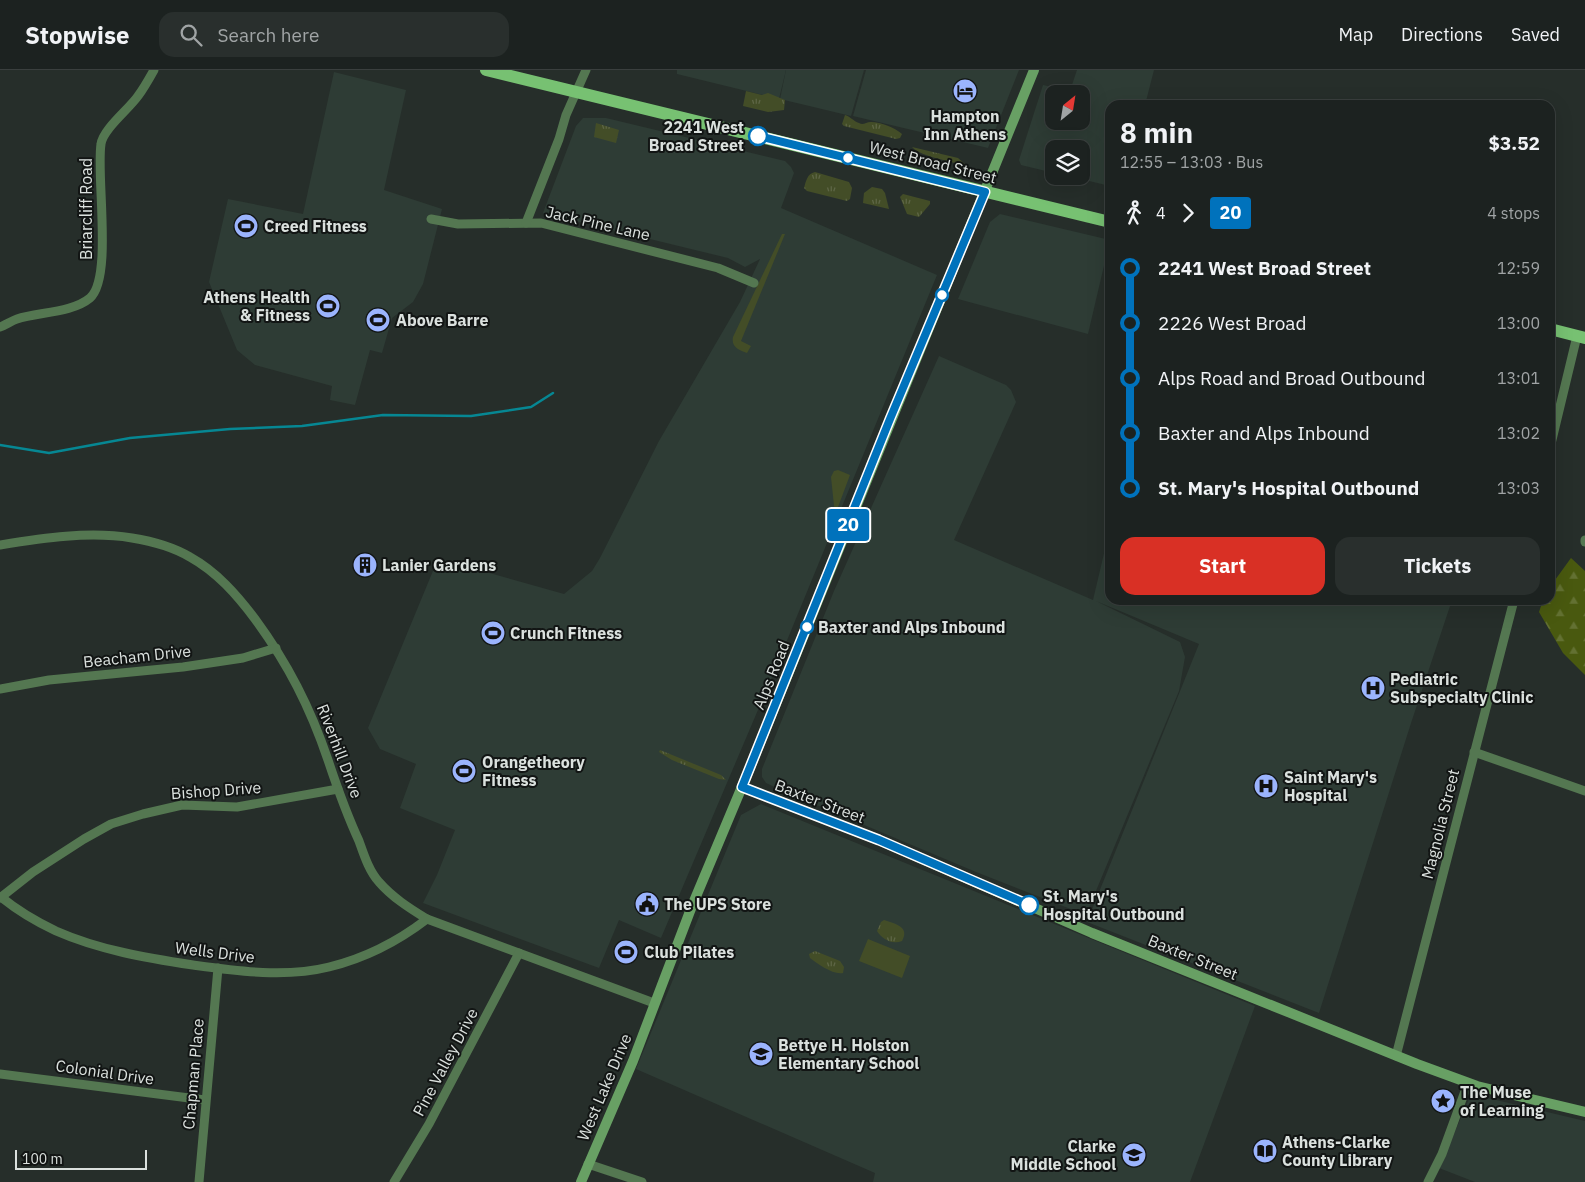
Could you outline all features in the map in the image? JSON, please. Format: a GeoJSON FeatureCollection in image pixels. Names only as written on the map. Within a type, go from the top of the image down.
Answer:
{"type":"FeatureCollection","features":[{"type":"Feature","properties":{"kind":"main road","name":"West Broad Street"},"geometry":{"type":"LineString","coordinates":[[486,70],[1105,221]]}},
{"type":"Feature","properties":{"kind":"main road","name":"Alps Road"},"geometry":{"type":"LineString","coordinates":[[654,1003],[702,880],[742,787],[1034,70]]}},
{"type":"Feature","properties":{"kind":"main road"},"geometry":{"type":"LineString","coordinates":[[1555,330],[1581,337]]}},
{"type":"Feature","properties":{"kind":"main road","name":"Baxter Street"},"geometry":{"type":"LineString","coordinates":[[742,787],[879,840],[1092,932],[1468,1084],[1585,1112]]}},
{"type":"Feature","properties":{"kind":"main road","name":"West Lake Drive"},"geometry":{"type":"LineString","coordinates":[[581,1182],[633,1060],[654,1003]]}},
{"type":"Feature","properties":{"kind":"street","name":"Briarcliff Road"},"geometry":{"type":"LineString","coordinates":[[0,327],[17,319],[53,312],[79,304],[91,297],[95,290],[102,262],[103,240],[100,208],[101,142],[114,122],[138,97],[154,70]]}},
{"type":"Feature","properties":{"kind":"street"},"geometry":{"type":"LineString","coordinates":[[526,223],[559,139],[566,115],[586,70]]}},
{"type":"Feature","properties":{"kind":"street","name":"Jack Pine Lane"},"geometry":{"type":"LineString","coordinates":[[431,218],[458,224],[542,223],[718,268],[754,283]]}},
{"type":"Feature","properties":{"kind":"street"},"geometry":{"type":"LineString","coordinates":[[1555,423],[1581,337]]}},
{"type":"Feature","properties":{"kind":"street","name":"Riverhill Drive"},"geometry":{"type":"LineString","coordinates":[[0,545],[34,539],[85,535],[132,538],[164,546],[190,557],[212,572],[236,594],[276,648],[310,713],[338,789],[370,868],[378,881],[406,906],[427,919],[654,1003]]}},
{"type":"Feature","properties":{"kind":"street","name":"Magnolia Street"},"geometry":{"type":"LineString","coordinates":[[1396,1056],[1513,605]]}},
{"type":"Feature","properties":{"kind":"street","name":"Beacham Drive"},"geometry":{"type":"LineString","coordinates":[[0,689],[49,680],[183,667],[243,658],[276,648]]}},
{"type":"Feature","properties":{"kind":"street"},"geometry":{"type":"LineString","coordinates":[[1474,752],[1585,791]]}},
{"type":"Feature","properties":{"kind":"street","name":"Bishop Drive"},"geometry":{"type":"LineString","coordinates":[[1,898],[34,872],[84,839],[111,824],[182,805],[237,807],[338,789]]}},
{"type":"Feature","properties":{"kind":"street","name":"Wells Drive"},"geometry":{"type":"LineString","coordinates":[[1,898],[18,910],[56,931],[99,946],[157,960],[260,972],[300,972],[328,967],[376,952],[427,919]]}},
{"type":"Feature","properties":{"kind":"street","name":"Pine Valley Drive"},"geometry":{"type":"LineString","coordinates":[[394,1182],[429,1124],[519,953]]}},
{"type":"Feature","properties":{"kind":"street","name":"Chapman Place"},"geometry":{"type":"LineString","coordinates":[[199,1182],[218,968]]}},
{"type":"Feature","properties":{"kind":"street","name":"Colonial Drive"},"geometry":{"type":"LineString","coordinates":[[0,1074],[205,1100]]}},
{"type":"Feature","properties":{"kind":"street"},"geometry":{"type":"LineString","coordinates":[[1428,1182],[1442,1154],[1468,1084]]}},
{"type":"Feature","properties":{"kind":"street"},"geometry":{"type":"LineString","coordinates":[[588,1164],[642,1182]]}},
{"type":"Feature","properties":{"kind":"shaded area"},"geometry":{"type":"Polygon","coordinates":[[[677,70],[786,70],[779,99],[677,74],[677,70]]]}},
{"type":"Feature","properties":{"kind":"shaded area"},"geometry":{"type":"Polygon","coordinates":[[[786,70],[864,70],[851,116],[780,99],[786,70]]]}},
{"type":"Feature","properties":{"kind":"shaded area"},"geometry":{"type":"Polygon","coordinates":[[[866,70],[1019,70],[988,148],[853,116],[866,70]]]}},
{"type":"Feature","properties":{"kind":"shaded area"},"geometry":{"type":"Polygon","coordinates":[[[1077,70],[1154,70],[1146,100],[1105,100],[1105,185],[1090,181],[1090,140],[1045,140],[1045,171],[1021,165],[1019,160],[1043,85],[1045,85],[1045,130],[1090,130],[1090,85],[1072,85],[1077,70]]]}},
{"type":"Feature","properties":{"kind":"shaded area"},"geometry":{"type":"Polygon","coordinates":[[[334,72],[406,90],[384,190],[442,209],[423,284],[413,302],[392,318],[382,353],[370,350],[355,405],[330,400],[332,386],[255,365],[237,350],[209,282],[228,199],[303,214],[334,72]]]}},
{"type":"Feature","properties":{"kind":"shaded area"},"geometry":{"type":"Polygon","coordinates":[[[583,118],[606,118],[785,161],[794,173],[781,208],[937,275],[772,677],[661,938],[619,920],[599,968],[423,903],[437,875],[455,830],[400,808],[416,764],[380,749],[368,728],[435,566],[443,560],[564,594],[592,571],[659,441],[740,302],[760,259],[745,267],[728,258],[543,213],[576,126],[583,118]]]}},
{"type":"Feature","properties":{"kind":"shaded area"},"geometry":{"type":"Polygon","coordinates":[[[1000,214],[1105,239],[1105,261],[1088,334],[958,299],[990,222],[1000,214]]]}},
{"type":"Feature","properties":{"kind":"shaded area"},"geometry":{"type":"Polygon","coordinates":[[[939,356],[1006,385],[1011,390],[1016,402],[954,540],[1093,600],[1105,549],[1105,605],[1096,601],[1180,642],[1185,657],[1179,691],[1086,915],[976,872],[766,783],[762,777],[762,769],[834,591],[939,356]]]}},
{"type":"Feature","properties":{"kind":"shaded area"},"geometry":{"type":"Polygon","coordinates":[[[1106,605],[1450,605],[1319,1013],[1087,922],[1199,644],[1106,605]]]}},
{"type":"Feature","properties":{"kind":"shaded area"},"geometry":{"type":"Polygon","coordinates":[[[761,804],[1255,1006],[1190,1182],[873,1182],[875,1173],[636,1069],[741,815],[761,804]]]}},
{"type":"Feature","properties":{"kind":"shaded area"},"geometry":{"type":"Polygon","coordinates":[[[1475,1095],[1585,1121],[1585,1182],[1475,1182],[1439,1168],[1469,1099],[1475,1095]]]}},
{"type":"Feature","properties":{"kind":"green space"},"geometry":{"type":"Polygon","coordinates":[[[746,91],[762,95],[768,93],[785,100],[784,110],[768,112],[743,106],[746,91]]]}},
{"type":"Feature","properties":{"kind":"green space"},"geometry":{"type":"Polygon","coordinates":[[[845,115],[860,124],[879,123],[902,134],[900,138],[896,139],[844,126],[842,124],[845,115]]]}},
{"type":"Feature","properties":{"kind":"green space"},"geometry":{"type":"Polygon","coordinates":[[[596,123],[619,130],[616,143],[594,137],[596,123]]]}},
{"type":"Feature","properties":{"kind":"green space"},"geometry":{"type":"Polygon","coordinates":[[[912,147],[958,158],[967,166],[923,154],[912,147]]]}},
{"type":"Feature","properties":{"kind":"green space"},"geometry":{"type":"Polygon","coordinates":[[[815,172],[849,182],[852,188],[850,199],[847,201],[807,191],[804,188],[806,180],[810,174],[815,172]]]}},
{"type":"Feature","properties":{"kind":"green space"},"geometry":{"type":"Polygon","coordinates":[[[872,187],[882,189],[885,193],[889,209],[863,203],[864,193],[872,187]]]}},
{"type":"Feature","properties":{"kind":"green space"},"geometry":{"type":"Polygon","coordinates":[[[903,194],[930,201],[930,204],[919,217],[907,214],[900,197],[903,194]]]}},
{"type":"Feature","properties":{"kind":"green space"},"geometry":{"type":"Polygon","coordinates":[[[782,234],[785,234],[741,341],[751,346],[747,353],[734,346],[733,337],[782,234]]]}},
{"type":"Feature","properties":{"kind":"green space"},"geometry":{"type":"Polygon","coordinates":[[[838,470],[850,475],[835,515],[831,477],[834,471],[838,470]]]}},
{"type":"Feature","properties":{"kind":"green space"},"geometry":{"type":"Polygon","coordinates":[[[1571,558],[1585,571],[1585,675],[1563,653],[1539,612],[1541,605],[1555,605],[1555,580],[1571,558]]]}},
{"type":"Feature","properties":{"kind":"green space"},"geometry":{"type":"Polygon","coordinates":[[[660,750],[721,775],[726,780],[672,760],[659,752],[660,750]]]}},
{"type":"Feature","properties":{"kind":"green space"},"geometry":{"type":"Polygon","coordinates":[[[884,920],[903,929],[904,936],[902,941],[891,942],[879,934],[877,931],[884,920]]]}},
{"type":"Feature","properties":{"kind":"green space"},"geometry":{"type":"Polygon","coordinates":[[[868,939],[910,956],[902,978],[859,961],[868,939]]]}},
{"type":"Feature","properties":{"kind":"green space"},"geometry":{"type":"Polygon","coordinates":[[[815,951],[840,961],[844,967],[843,973],[830,971],[810,958],[809,954],[815,951]]]}},
{"type":"Feature","properties":{"kind":"waterway"},"geometry":{"type":"LineString","coordinates":[[0,445],[49,453],[130,438],[230,429],[302,426],[383,415],[471,416],[531,407],[553,393]]}},
{"type":"Feature","properties":{"kind":"bus line","name":"20"},"geometry":{"type":"LineString","coordinates":[[758,136],[985,192],[890,419],[742,787],[879,840],[1029,905]]}},
{"type":"Feature","properties":{"kind":"place","name":"Hampton Inn Athens"},"geometry":{"type":"Point","coordinates":[965,91]}},
{"type":"Feature","properties":{"kind":"place","name":"2241 West Broad Street"},"geometry":{"type":"Point","coordinates":[758,136]}},
{"type":"Feature","properties":{"kind":"place","name":"Creed Fitness"},"geometry":{"type":"Point","coordinates":[246,226]}},
{"type":"Feature","properties":{"kind":"place","name":"Athens Health & Fitness"},"geometry":{"type":"Point","coordinates":[328,306]}},
{"type":"Feature","properties":{"kind":"place","name":"Above Barre"},"geometry":{"type":"Point","coordinates":[378,320]}},
{"type":"Feature","properties":{"kind":"place","name":"Lanier Gardens"},"geometry":{"type":"Point","coordinates":[365,565]}},
{"type":"Feature","properties":{"kind":"place","name":"Baxter and Alps Inbound"},"geometry":{"type":"Point","coordinates":[807,627]}},
{"type":"Feature","properties":{"kind":"place","name":"Crunch Fitness"},"geometry":{"type":"Point","coordinates":[493,633]}},
{"type":"Feature","properties":{"kind":"place","name":"Pediatric Subspecialty Clinic"},"geometry":{"type":"Point","coordinates":[1373,688]}},
{"type":"Feature","properties":{"kind":"place","name":"Orangetheory Fitness"},"geometry":{"type":"Point","coordinates":[464,771]}},
{"type":"Feature","properties":{"kind":"place","name":"Saint Mary's Hospital"},"geometry":{"type":"Point","coordinates":[1266,786]}},
{"type":"Feature","properties":{"kind":"place","name":"The UPS Store"},"geometry":{"type":"Point","coordinates":[647,904]}},
{"type":"Feature","properties":{"kind":"place","name":"St. Mary's Hospital Outbound"},"geometry":{"type":"Point","coordinates":[1029,905]}},
{"type":"Feature","properties":{"kind":"place","name":"Club Pilates"},"geometry":{"type":"Point","coordinates":[626,952]}},
{"type":"Feature","properties":{"kind":"place","name":"Bettye H. Holston Elementary School"},"geometry":{"type":"Point","coordinates":[761,1054]}},
{"type":"Feature","properties":{"kind":"place","name":"The Muse of Learning"},"geometry":{"type":"Point","coordinates":[1443,1101]}},
{"type":"Feature","properties":{"kind":"place","name":"Athens-Clarke County Library"},"geometry":{"type":"Point","coordinates":[1265,1151]}},
{"type":"Feature","properties":{"kind":"place","name":"Clarke Middle School"},"geometry":{"type":"Point","coordinates":[1134,1155]}}]}
